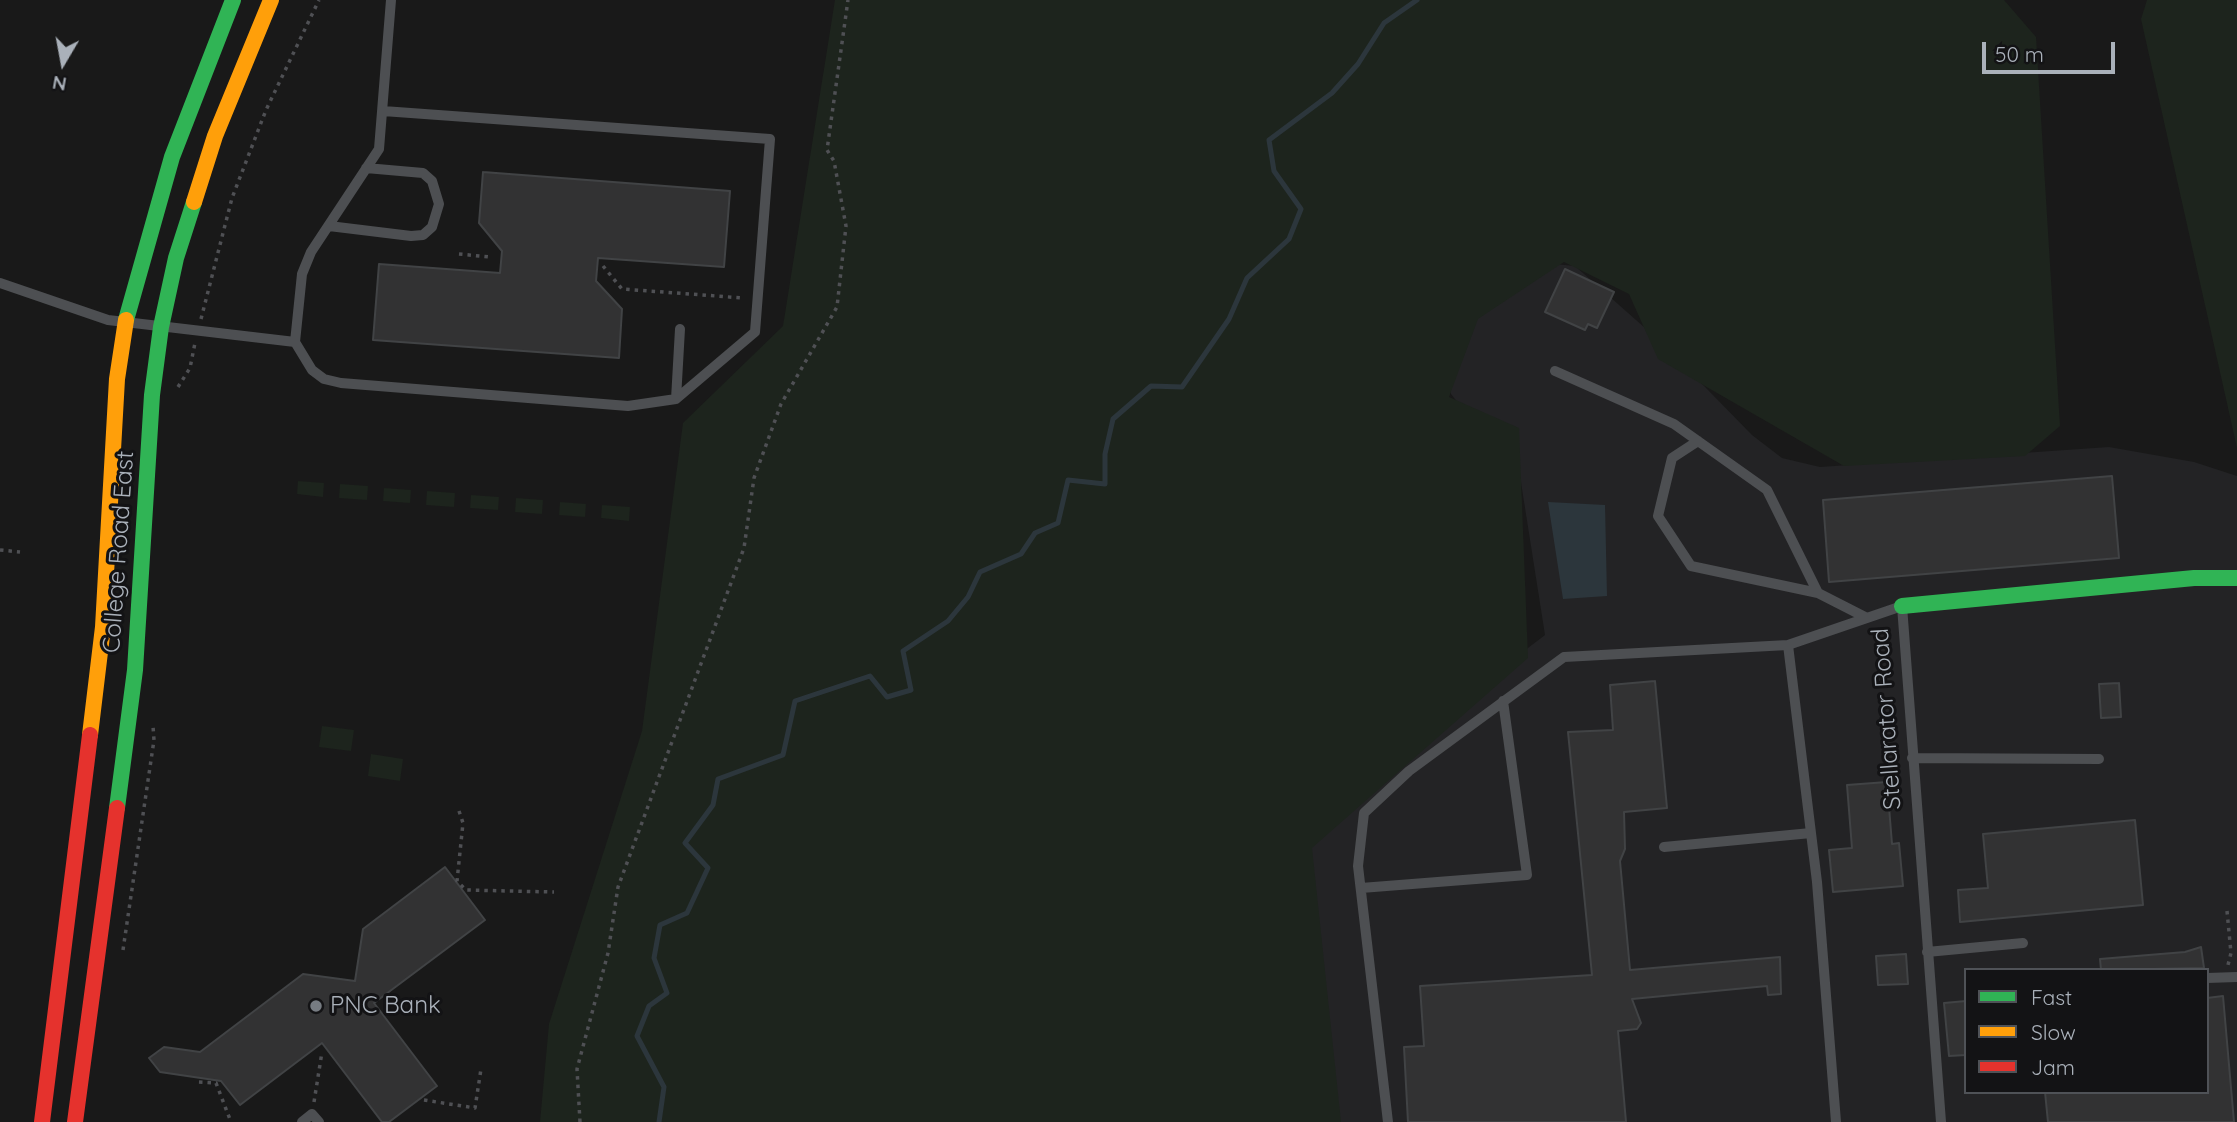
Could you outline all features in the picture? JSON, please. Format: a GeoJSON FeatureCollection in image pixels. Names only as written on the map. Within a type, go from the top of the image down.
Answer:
{"type":"FeatureCollection","features":[{"type":"Feature","properties":{"kind":"street","name":"College Road East"},"geometry":{"type":"LineString","coordinates":[[41,1122],[103,627],[117,379],[125,322],[172,157],[233,0]]}},
{"type":"Feature","properties":{"kind":"street","name":"College Road East"},"geometry":{"type":"LineString","coordinates":[[75,1122],[135,670],[152,395],[161,327],[176,258],[215,136],[271,0]]}},
{"type":"Feature","properties":{"kind":"street","name":"Stellarator Road"},"geometry":{"type":"LineString","coordinates":[[1902,606],[2194,578],[2237,578]]}},
{"type":"Feature","properties":{"kind":"lane"},"geometry":{"type":"LineString","coordinates":[[383,111],[770,139],[755,332],[676,399],[628,406],[341,383],[324,379],[312,370],[295,342],[302,274],[311,252],[379,149],[391,0]]}},
{"type":"Feature","properties":{"kind":"lane"},"geometry":{"type":"LineString","coordinates":[[328,226],[411,236],[423,235],[432,227],[439,204],[432,181],[423,173],[366,168]]}},
{"type":"Feature","properties":{"kind":"lane"},"geometry":{"type":"LineString","coordinates":[[0,283],[108,320],[295,342]]}},
{"type":"Feature","properties":{"kind":"lane"},"geometry":{"type":"LineString","coordinates":[[676,399],[680,329]]}},
{"type":"Feature","properties":{"kind":"lane"},"geometry":{"type":"LineString","coordinates":[[1555,371],[1674,424],[1767,490],[1818,593]]}},
{"type":"Feature","properties":{"kind":"lane"},"geometry":{"type":"LineString","coordinates":[[1698,441],[1672,458],[1658,516],[1691,566],[1818,593],[1867,618]]}},
{"type":"Feature","properties":{"kind":"lane"},"geometry":{"type":"LineString","coordinates":[[1388,1122],[1358,866],[1364,813],[1409,771],[1564,657],[1788,645],[1902,606]]}},
{"type":"Feature","properties":{"kind":"lane","name":"Stellarator Road"},"geometry":{"type":"LineString","coordinates":[[1902,606],[1941,1122]]}},
{"type":"Feature","properties":{"kind":"lane"},"geometry":{"type":"LineString","coordinates":[[1788,645],[1811,833],[1836,1122]]}},
{"type":"Feature","properties":{"kind":"lane"},"geometry":{"type":"LineString","coordinates":[[1361,888],[1527,876],[1503,701]]}},
{"type":"Feature","properties":{"kind":"lane"},"geometry":{"type":"LineString","coordinates":[[1912,758],[2099,759]]}},
{"type":"Feature","properties":{"kind":"lane"},"geometry":{"type":"LineString","coordinates":[[1664,847],[1811,833]]}},
{"type":"Feature","properties":{"kind":"lane"},"geometry":{"type":"LineString","coordinates":[[1927,952],[2023,943]]}},
{"type":"Feature","properties":{"kind":"lane"},"geometry":{"type":"LineString","coordinates":[[2209,978],[2231,977]]}},
{"type":"Feature","properties":{"kind":"lane"},"geometry":{"type":"LineString","coordinates":[[302,1122],[315,1118]]}},
{"type":"Feature","properties":{"kind":"path"},"geometry":{"type":"LineString","coordinates":[[178,387],[190,368],[232,198],[266,110],[319,0]]}},
{"type":"Feature","properties":{"kind":"path"},"geometry":{"type":"LineString","coordinates":[[580,1122],[577,1069],[608,953],[618,887],[744,548],[754,478],[780,404],[837,307],[846,226],[834,161],[827,150],[848,0]]}},
{"type":"Feature","properties":{"kind":"path"},"geometry":{"type":"LineString","coordinates":[[459,254],[490,257]]}},
{"type":"Feature","properties":{"kind":"path"},"geometry":{"type":"LineString","coordinates":[[603,266],[622,289],[743,298]]}},
{"type":"Feature","properties":{"kind":"path"},"geometry":{"type":"LineString","coordinates":[[0,550],[20,552]]}},
{"type":"Feature","properties":{"kind":"path"},"geometry":{"type":"LineString","coordinates":[[122,961],[154,740],[152,721]]}},
{"type":"Feature","properties":{"kind":"path"},"geometry":{"type":"LineString","coordinates":[[460,811],[463,824],[457,881],[466,890],[554,892]]}},
{"type":"Feature","properties":{"kind":"path"},"geometry":{"type":"LineString","coordinates":[[2227,911],[2231,977]]}},
{"type":"Feature","properties":{"kind":"path"},"geometry":{"type":"LineString","coordinates":[[315,1118],[321,1052]]}},
{"type":"Feature","properties":{"kind":"path"},"geometry":{"type":"LineString","coordinates":[[424,1100],[475,1108],[481,1069]]}},
{"type":"Feature","properties":{"kind":"path"},"geometry":{"type":"LineString","coordinates":[[199,1082],[216,1083],[231,1122]]}},
{"type":"Feature","properties":{"kind":"shaded area"},"geometry":{"type":"Polygon","coordinates":[[[835,0],[2004,0],[2036,37],[2060,426],[2025,456],[1844,466],[1658,359],[1629,294],[1564,262],[1478,319],[1449,397],[1519,428],[1528,658],[1312,848],[1341,1122],[540,1122],[549,1024],[642,731],[683,423],[783,326],[835,0]]]}},
{"type":"Feature","properties":{"kind":"shaded area"},"geometry":{"type":"Polygon","coordinates":[[[2147,0],[2237,0],[2237,448],[2141,19],[2147,0]]]}},
{"type":"Feature","properties":{"kind":"shaded area"},"geometry":{"type":"Polygon","coordinates":[[[1544,263],[1575,266],[1662,343],[1752,435],[1782,458],[1820,467],[2109,447],[2194,462],[2237,476],[2237,1122],[1213,1122],[1321,806],[1545,635],[1517,457],[1480,431],[1451,394],[1442,359],[1446,313],[1544,263]]]}},
{"type":"Feature","properties":{"kind":"shaded area"},"geometry":{"type":"Polygon","coordinates":[[[298,481],[324,483],[323,497],[297,494],[298,481]]]}},
{"type":"Feature","properties":{"kind":"shaded area"},"geometry":{"type":"Polygon","coordinates":[[[340,484],[368,486],[367,500],[339,498],[340,484]]]}},
{"type":"Feature","properties":{"kind":"shaded area"},"geometry":{"type":"Polygon","coordinates":[[[384,488],[411,490],[410,503],[383,501],[384,488]]]}},
{"type":"Feature","properties":{"kind":"shaded area"},"geometry":{"type":"Polygon","coordinates":[[[427,491],[455,493],[454,507],[426,505],[427,491]]]}},
{"type":"Feature","properties":{"kind":"shaded area"},"geometry":{"type":"Polygon","coordinates":[[[471,495],[499,497],[498,510],[470,508],[471,495]]]}},
{"type":"Feature","properties":{"kind":"shaded area"},"geometry":{"type":"Polygon","coordinates":[[[516,498],[543,500],[542,514],[515,512],[516,498]]]}},
{"type":"Feature","properties":{"kind":"shaded area"},"geometry":{"type":"Polygon","coordinates":[[[560,502],[586,504],[585,517],[559,515],[560,502]]]}},
{"type":"Feature","properties":{"kind":"shaded area"},"geometry":{"type":"Polygon","coordinates":[[[1548,502],[1605,505],[1607,596],[1563,599],[1548,502]]]}},
{"type":"Feature","properties":{"kind":"shaded area"},"geometry":{"type":"Polygon","coordinates":[[[602,505],[630,507],[629,521],[601,518],[602,505]]]}},
{"type":"Feature","properties":{"kind":"shaded area"},"geometry":{"type":"Polygon","coordinates":[[[322,726],[354,730],[351,751],[319,747],[322,726]]]}},
{"type":"Feature","properties":{"kind":"shaded area"},"geometry":{"type":"Polygon","coordinates":[[[371,754],[403,759],[400,781],[368,776],[371,754]]]}},
{"type":"Feature","properties":{"kind":"building"},"geometry":{"type":"Polygon","coordinates":[[[483,172],[730,191],[724,267],[598,258],[596,281],[622,309],[619,358],[373,340],[379,264],[500,273],[502,251],[479,223],[483,172]]]}},
{"type":"Feature","properties":{"kind":"building"},"geometry":{"type":"Polygon","coordinates":[[[1565,269],[1614,292],[1597,328],[1588,324],[1585,330],[1545,312],[1565,269]]]}},
{"type":"Feature","properties":{"kind":"building"},"geometry":{"type":"Polygon","coordinates":[[[2112,476],[2119,558],[1829,582],[1823,500],[2112,476]]]}},
{"type":"Feature","properties":{"kind":"building"},"geometry":{"type":"Polygon","coordinates":[[[1655,681],[1667,808],[1624,812],[1625,849],[1620,861],[1630,970],[1780,957],[1781,994],[1768,995],[1767,986],[1632,999],[1641,1023],[1637,1029],[1618,1031],[1626,1122],[1408,1122],[1404,1047],[1424,1046],[1420,986],[1592,975],[1568,732],[1613,730],[1610,685],[1655,681]]]}},
{"type":"Feature","properties":{"kind":"building"},"geometry":{"type":"Polygon","coordinates":[[[2119,683],[2121,717],[2101,718],[2099,684],[2119,683]]]}},
{"type":"Feature","properties":{"kind":"building"},"geometry":{"type":"Polygon","coordinates":[[[1887,782],[1892,844],[1899,843],[1903,886],[1833,892],[1829,850],[1852,848],[1847,785],[1887,782]]]}},
{"type":"Feature","properties":{"kind":"building"},"geometry":{"type":"Polygon","coordinates":[[[2135,820],[2143,905],[1960,922],[1958,890],[1988,888],[1983,834],[2135,820]]]}},
{"type":"Feature","properties":{"kind":"building"},"geometry":{"type":"Polygon","coordinates":[[[445,867],[485,920],[374,1003],[437,1086],[389,1122],[382,1122],[322,1043],[240,1105],[221,1081],[160,1072],[149,1058],[164,1047],[200,1052],[303,974],[355,981],[363,929],[445,867]]]}},
{"type":"Feature","properties":{"kind":"building"},"geometry":{"type":"Polygon","coordinates":[[[2201,947],[2204,968],[2101,968],[2100,959],[2185,952],[2201,947]]]}},
{"type":"Feature","properties":{"kind":"building"},"geometry":{"type":"Polygon","coordinates":[[[1906,954],[1908,984],[1878,985],[1876,956],[1906,954]]]}},
{"type":"Feature","properties":{"kind":"building"},"geometry":{"type":"Polygon","coordinates":[[[2223,996],[2234,1122],[2048,1122],[2045,1094],[2209,1094],[2209,998],[2223,996]]]}},
{"type":"Feature","properties":{"kind":"building"},"geometry":{"type":"Polygon","coordinates":[[[1964,1001],[1964,1055],[1949,1056],[1944,1003],[1964,1001]]]}},
{"type":"Feature","properties":{"kind":"waterway"},"geometry":{"type":"LineString","coordinates":[[659,1122],[664,1087],[637,1036],[649,1006],[667,993],[654,958],[660,925],[687,913],[708,868],[685,843],[713,805],[718,779],[783,755],[795,701],[870,676],[887,697],[911,690],[903,651],[948,621],[968,597],[980,572],[1021,554],[1035,533],[1058,523],[1068,480],[1105,484],[1105,454],[1113,419],[1151,386],[1182,387],[1229,319],[1247,278],[1289,239],[1301,209],[1274,171],[1269,140],[1332,93],[1358,64],[1384,23],[1417,0]]}},
{"type":"Feature","properties":{"kind":"traffic: fast"},"geometry":{"type":"LineString","coordinates":[[126,320],[172,157],[233,0]]}},
{"type":"Feature","properties":{"kind":"traffic: fast"},"geometry":{"type":"LineString","coordinates":[[117,808],[135,670],[152,395],[161,327],[176,258],[194,202]]}},
{"type":"Feature","properties":{"kind":"traffic: fast"},"geometry":{"type":"LineString","coordinates":[[1902,606],[2194,578],[2237,578]]}},
{"type":"Feature","properties":{"kind":"traffic: slow"},"geometry":{"type":"LineString","coordinates":[[194,202],[215,136],[271,0]]}},
{"type":"Feature","properties":{"kind":"traffic: slow"},"geometry":{"type":"LineString","coordinates":[[90,735],[103,627],[117,379],[126,320]]}},
{"type":"Feature","properties":{"kind":"traffic: jam"},"geometry":{"type":"LineString","coordinates":[[42,1122],[90,735]]}},
{"type":"Feature","properties":{"kind":"traffic: jam"},"geometry":{"type":"LineString","coordinates":[[75,1122],[117,808]]}},
{"type":"Feature","properties":{"kind":"place","name":"PNC Bank"},"geometry":{"type":"Point","coordinates":[316,1006]}}]}
